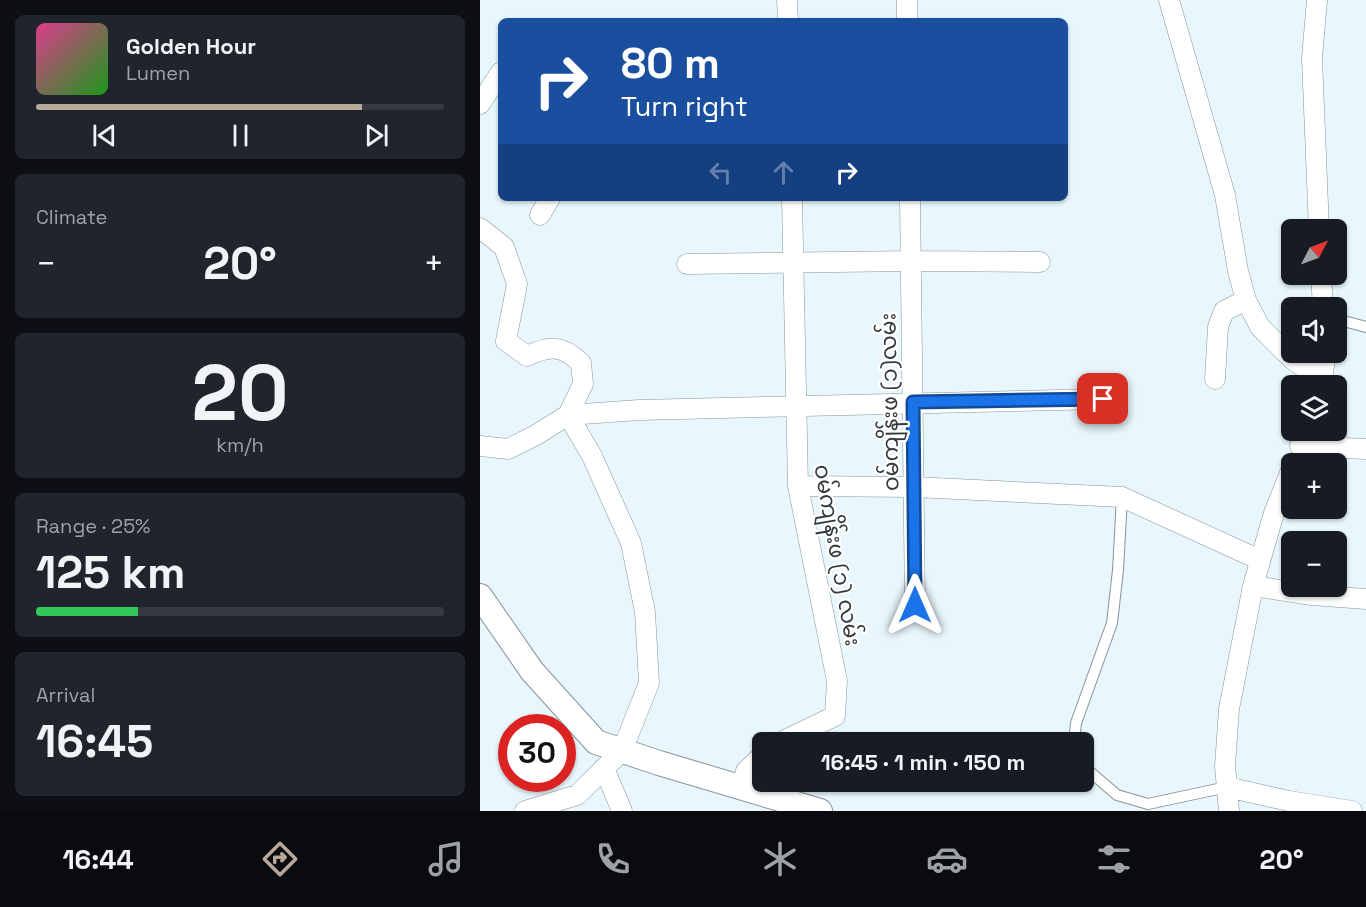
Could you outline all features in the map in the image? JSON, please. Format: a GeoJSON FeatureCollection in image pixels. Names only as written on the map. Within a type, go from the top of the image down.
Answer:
{"type":"FeatureCollection","features":[{"type":"Feature","properties":{"kind":"street"},"geometry":{"type":"LineString","coordinates":[[787,0],[788,18]]}},
{"type":"Feature","properties":{"kind":"street"},"geometry":{"type":"LineString","coordinates":[[907,0],[907,18]]}},
{"type":"Feature","properties":{"kind":"street"},"geometry":{"type":"LineString","coordinates":[[1169,0],[1225,195],[1238,272],[1246,300],[1260,327],[1292,359],[1312,375]]}},
{"type":"Feature","properties":{"kind":"street"},"geometry":{"type":"LineString","coordinates":[[1317,0],[1312,58],[1319,219]]}},
{"type":"Feature","properties":{"kind":"street"},"geometry":{"type":"LineString","coordinates":[[480,104],[498,77]]}},
{"type":"Feature","properties":{"kind":"street"},"geometry":{"type":"LineString","coordinates":[[540,215],[548,201]]}},
{"type":"Feature","properties":{"kind":"street","name":"ဝမ်ကျိန်းဖ (၁) လမ်း"},"geometry":{"type":"LineString","coordinates":[[792,201],[798,486],[837,681],[835,716],[802,732]]}},
{"type":"Feature","properties":{"kind":"street","name":"ဝမ်ကျိန်းဖ (၁)လမ်း"},"geometry":{"type":"LineString","coordinates":[[910,201],[915,605]]}},
{"type":"Feature","properties":{"kind":"street"},"geometry":{"type":"LineString","coordinates":[[480,228],[504,247],[517,284],[506,341],[527,356],[545,348],[568,350],[582,363],[583,384],[568,415]]}},
{"type":"Feature","properties":{"kind":"street"},"geometry":{"type":"LineString","coordinates":[[687,264],[1040,262]]}},
{"type":"Feature","properties":{"kind":"street"},"geometry":{"type":"LineString","coordinates":[[1215,379],[1218,327],[1224,311],[1246,300]]}},
{"type":"Feature","properties":{"kind":"street"},"geometry":{"type":"LineString","coordinates":[[480,446],[507,449],[536,435],[568,415],[639,410],[796,405],[1103,399]]}},
{"type":"Feature","properties":{"kind":"street"},"geometry":{"type":"LineString","coordinates":[[525,811],[577,795],[622,751],[649,683],[645,612],[632,543],[592,456],[568,415]]}},
{"type":"Feature","properties":{"kind":"street"},"geometry":{"type":"LineString","coordinates":[[1300,447],[1366,449]]}},
{"type":"Feature","properties":{"kind":"street"},"geometry":{"type":"LineString","coordinates":[[798,486],[914,488],[1122,497],[1260,560]]}},
{"type":"Feature","properties":{"kind":"street"},"geometry":{"type":"LineString","coordinates":[[1229,811],[1225,766],[1229,709],[1253,586],[1281,496]]}},
{"type":"Feature","properties":{"kind":"street"},"geometry":{"type":"LineString","coordinates":[[1253,586],[1312,595],[1366,599]]}},
{"type":"Feature","properties":{"kind":"street"},"geometry":{"type":"LineString","coordinates":[[480,596],[532,671],[596,742],[820,811]]}},
{"type":"Feature","properties":{"kind":"street"},"geometry":{"type":"LineString","coordinates":[[742,788],[746,771],[752,765]]}},
{"type":"Feature","properties":{"kind":"street"},"geometry":{"type":"LineString","coordinates":[[604,768],[622,811]]}},
{"type":"Feature","properties":{"kind":"street"},"geometry":{"type":"LineString","coordinates":[[1227,787],[1288,801],[1352,811]]}},
{"type":"Feature","properties":{"kind":"lane"},"geometry":{"type":"LineString","coordinates":[[1347,322],[1366,327]]}},
{"type":"Feature","properties":{"kind":"lane"},"geometry":{"type":"LineString","coordinates":[[1075,732],[1076,723],[1112,623],[1122,497]]}},
{"type":"Feature","properties":{"kind":"lane"},"geometry":{"type":"LineString","coordinates":[[1094,775],[1117,795],[1148,804],[1227,787]]}},
{"type":"Feature","properties":{"kind":"route"},"geometry":{"type":"LineString","coordinates":[[915,605],[913,402],[1103,399]]}}]}
